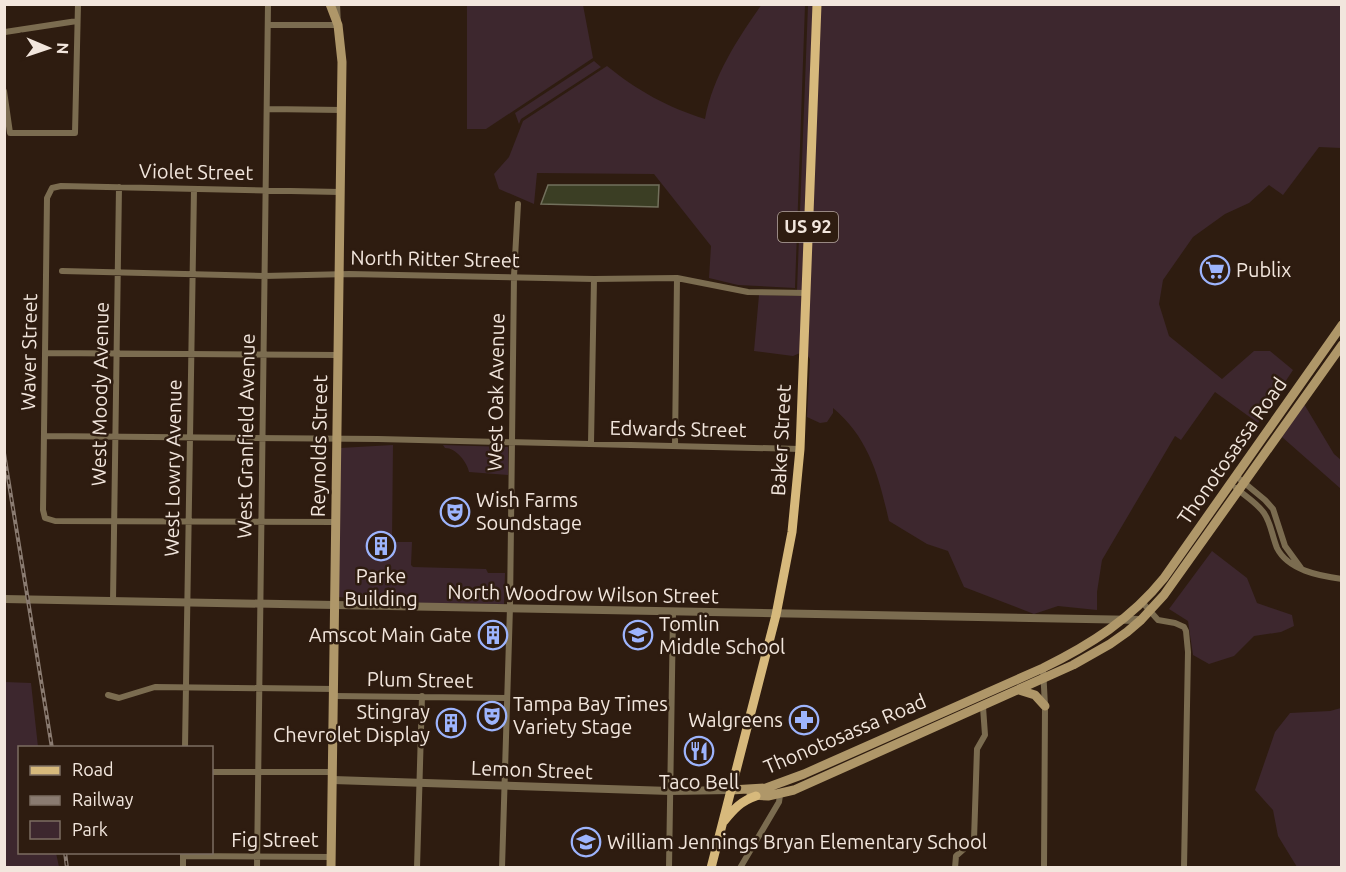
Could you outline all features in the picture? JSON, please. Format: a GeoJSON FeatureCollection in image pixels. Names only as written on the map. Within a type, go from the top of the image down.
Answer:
{"type":"FeatureCollection","features":[{"type":"Feature","properties":{"kind":"main road","name":"Reynolds Street"},"geometry":{"type":"LineString","coordinates":[[330,4],[338,25],[342,62],[331,867]]}},
{"type":"Feature","properties":{"kind":"main road","name":"Baker Street"},"geometry":{"type":"LineString","coordinates":[[711,867],[777,615],[792,532],[800,449],[816,4]]}},
{"type":"Feature","properties":{"kind":"main road","name":"Thonotosassa Road"},"geometry":{"type":"LineString","coordinates":[[731,790],[766,788],[795,778],[1043,668],[1092,642],[1123,620],[1176,563],[1341,324]]}},
{"type":"Feature","properties":{"kind":"main road"},"geometry":{"type":"LineString","coordinates":[[1326,366],[1341,337]]}},
{"type":"Feature","properties":{"kind":"main road","name":"Thonotosassa Road"},"geometry":{"type":"LineString","coordinates":[[731,790],[756,796],[780,795],[830,776],[1045,679],[1092,655],[1141,620],[1178,579],[1341,345]]}},
{"type":"Feature","properties":{"kind":"main road"},"geometry":{"type":"LineString","coordinates":[[1019,690],[1035,695],[1045,706]]}},
{"type":"Feature","properties":{"kind":"main road"},"geometry":{"type":"LineString","coordinates":[[766,788],[780,795],[795,778]]}},
{"type":"Feature","properties":{"kind":"main road"},"geometry":{"type":"LineString","coordinates":[[722,822],[736,806],[756,796]]}},
{"type":"Feature","properties":{"kind":"street"},"geometry":{"type":"LineString","coordinates":[[4,91],[10,133],[75,133],[78,4]]}},
{"type":"Feature","properties":{"kind":"street","name":"West Granfield Avenue"},"geometry":{"type":"LineString","coordinates":[[257,867],[268,4]]}},
{"type":"Feature","properties":{"kind":"street","name":"Reynolds Street"},"geometry":{"type":"LineString","coordinates":[[337,4],[338,25]]}},
{"type":"Feature","properties":{"kind":"street"},"geometry":{"type":"LineString","coordinates":[[5,32],[77,21]]}},
{"type":"Feature","properties":{"kind":"street"},"geometry":{"type":"LineString","coordinates":[[269,25],[338,25]]}},
{"type":"Feature","properties":{"kind":"street"},"geometry":{"type":"LineString","coordinates":[[268,109],[342,110]]}},
{"type":"Feature","properties":{"kind":"street","name":"Violet Street"},"geometry":{"type":"LineString","coordinates":[[52,188],[61,186],[340,192]]}},
{"type":"Feature","properties":{"kind":"street","name":"West Moody Avenue"},"geometry":{"type":"LineString","coordinates":[[113,600],[119,187]]}},
{"type":"Feature","properties":{"kind":"street","name":"Waver Street"},"geometry":{"type":"LineString","coordinates":[[52,188],[47,198],[43,510],[45,518],[55,521],[115,520]]}},
{"type":"Feature","properties":{"kind":"street","name":"West Lowry Avenue"},"geometry":{"type":"LineString","coordinates":[[185,746],[194,189]]}},
{"type":"Feature","properties":{"kind":"street","name":"West Oak Avenue"},"geometry":{"type":"LineString","coordinates":[[502,867],[510,607],[514,276],[518,204]]}},
{"type":"Feature","properties":{"kind":"street","name":"North Ritter Street"},"geometry":{"type":"LineString","coordinates":[[62,272],[264,276],[338,274],[594,279],[677,278],[748,292],[806,293]]}},
{"type":"Feature","properties":{"kind":"street"},"geometry":{"type":"LineString","coordinates":[[675,444],[677,278]]}},
{"type":"Feature","properties":{"kind":"street"},"geometry":{"type":"LineString","coordinates":[[591,443],[594,279]]}},
{"type":"Feature","properties":{"kind":"street"},"geometry":{"type":"LineString","coordinates":[[45,353],[338,355]]}},
{"type":"Feature","properties":{"kind":"street","name":"Edwards Street"},"geometry":{"type":"LineString","coordinates":[[44,436],[675,444],[800,449]]}},
{"type":"Feature","properties":{"kind":"street"},"geometry":{"type":"LineString","coordinates":[[1233,480],[1265,500],[1273,509],[1290,554],[1302,568]]}},
{"type":"Feature","properties":{"kind":"street"},"geometry":{"type":"LineString","coordinates":[[1242,487],[1265,514],[1275,542],[1285,559],[1291,564],[1323,576],[1341,579]]}},
{"type":"Feature","properties":{"kind":"street"},"geometry":{"type":"LineString","coordinates":[[115,520],[336,522]]}},
{"type":"Feature","properties":{"kind":"street"},"geometry":{"type":"LineString","coordinates":[[1275,542],[1283,539]]}},
{"type":"Feature","properties":{"kind":"street","name":"North Woodrow Wilson Street"},"geometry":{"type":"LineString","coordinates":[[4,599],[1141,620]]}},
{"type":"Feature","properties":{"kind":"street"},"geometry":{"type":"LineString","coordinates":[[1142,602],[1158,620],[1184,627],[1187,637],[1184,867]]}},
{"type":"Feature","properties":{"kind":"street"},"geometry":{"type":"LineString","coordinates":[[669,867],[673,613]]}},
{"type":"Feature","properties":{"kind":"street"},"geometry":{"type":"LineString","coordinates":[[1043,668],[1045,679],[1044,867]]}},
{"type":"Feature","properties":{"kind":"street"},"geometry":{"type":"LineString","coordinates":[[108,695],[119,698],[155,687],[186,688]]}},
{"type":"Feature","properties":{"kind":"street","name":"Plum Street"},"geometry":{"type":"LineString","coordinates":[[186,688],[260,688],[507,698]]}},
{"type":"Feature","properties":{"kind":"street"},"geometry":{"type":"LineString","coordinates":[[417,867],[422,696]]}},
{"type":"Feature","properties":{"kind":"street"},"geometry":{"type":"LineString","coordinates":[[955,867],[956,856],[974,840],[977,749],[985,735],[983,707]]}},
{"type":"Feature","properties":{"kind":"street"},"geometry":{"type":"LineString","coordinates":[[213,772],[333,776]]}},
{"type":"Feature","properties":{"kind":"street","name":"Lemon Street"},"geometry":{"type":"LineString","coordinates":[[333,776],[419,783],[670,791],[731,790]]}},
{"type":"Feature","properties":{"kind":"street"},"geometry":{"type":"LineString","coordinates":[[740,867],[779,802],[780,795]]}},
{"type":"Feature","properties":{"kind":"street"},"geometry":{"type":"LineString","coordinates":[[183,854],[183,867]]}},
{"type":"Feature","properties":{"kind":"street","name":"Fig Street"},"geometry":{"type":"LineString","coordinates":[[183,854],[331,857]]}},
{"type":"Feature","properties":{"kind":"green space"},"geometry":{"type":"Polygon","coordinates":[[[762,4],[805,5],[795,288],[738,285],[709,278],[711,246],[654,174],[537,173],[534,204],[499,189],[494,174],[509,157],[523,121],[607,66],[653,97],[705,119],[720,73],[762,4]]]}},
{"type":"Feature","properties":{"kind":"green space"},"geometry":{"type":"Polygon","coordinates":[[[467,5],[583,5],[593,58],[486,129],[467,129],[467,5]]]}},
{"type":"Feature","properties":{"kind":"green space"},"geometry":{"type":"Polygon","coordinates":[[[808,5],[813,5],[802,290],[797,290],[808,5]]]}},
{"type":"Feature","properties":{"kind":"green space"},"geometry":{"type":"Polygon","coordinates":[[[820,5],[1341,5],[1341,148],[1319,147],[1283,195],[1269,185],[1249,203],[1225,214],[1193,237],[1163,280],[1159,304],[1169,336],[1222,379],[1254,351],[1270,351],[1293,370],[1258,423],[1215,392],[1181,440],[1175,436],[1102,560],[1097,610],[1058,606],[1034,614],[964,587],[948,551],[927,544],[889,521],[871,459],[856,432],[845,420],[833,408],[833,413],[827,422],[820,423],[807,417],[810,359],[807,355],[820,5]]]}},
{"type":"Feature","properties":{"kind":"green space"},"geometry":{"type":"Polygon","coordinates":[[[594,61],[601,67],[521,119],[519,124],[515,113],[594,61]]]}},
{"type":"Feature","properties":{"kind":"green space"},"geometry":{"type":"Polygon","coordinates":[[[759,295],[802,296],[800,353],[793,356],[754,351],[759,295]]]}},
{"type":"Feature","properties":{"kind":"green space"},"geometry":{"type":"Polygon","coordinates":[[[1304,404],[1334,454],[1341,460],[1341,489],[1282,437],[1304,404]]]}},
{"type":"Feature","properties":{"kind":"green space"},"geometry":{"type":"Polygon","coordinates":[[[393,445],[392,542],[412,542],[411,565],[413,567],[486,569],[488,573],[505,573],[504,604],[406,603],[338,597],[340,448],[393,445]]]}},
{"type":"Feature","properties":{"kind":"green space"},"geometry":{"type":"Polygon","coordinates":[[[443,445],[508,447],[508,475],[469,472],[460,456],[443,445]]]}},
{"type":"Feature","properties":{"kind":"green space"},"geometry":{"type":"Polygon","coordinates":[[[1212,551],[1247,578],[1257,603],[1292,615],[1294,626],[1281,632],[1254,636],[1234,656],[1209,664],[1193,655],[1188,621],[1169,609],[1212,551]]]}},
{"type":"Feature","properties":{"kind":"green space"},"geometry":{"type":"Polygon","coordinates":[[[5,682],[31,683],[38,746],[18,746],[18,854],[56,854],[59,867],[5,867],[5,682]]]}},
{"type":"Feature","properties":{"kind":"green space"},"geometry":{"type":"Polygon","coordinates":[[[1341,708],[1341,867],[1297,867],[1278,836],[1273,810],[1255,790],[1275,732],[1290,713],[1330,711],[1341,708]]]}},
{"type":"Feature","properties":{"kind":"shaded area"},"geometry":{"type":"Polygon","coordinates":[[[548,185],[659,185],[658,207],[541,204],[548,185]]]}},
{"type":"Feature","properties":{"kind":"railway"},"geometry":{"type":"LineString","coordinates":[[4,453],[52,746]]}},
{"type":"Feature","properties":{"kind":"railway"},"geometry":{"type":"LineString","coordinates":[[65,854],[67,868]]}},
{"type":"Feature","properties":{"kind":"place","name":"Publix"},"geometry":{"type":"Point","coordinates":[1215,270]}},
{"type":"Feature","properties":{"kind":"place","name":"Wish Farms Soundstage"},"geometry":{"type":"Point","coordinates":[455,512]}},
{"type":"Feature","properties":{"kind":"place","name":"Parke Building"},"geometry":{"type":"Point","coordinates":[381,546]}},
{"type":"Feature","properties":{"kind":"place","name":"Amscot Main Gate"},"geometry":{"type":"Point","coordinates":[493,635]}},
{"type":"Feature","properties":{"kind":"place","name":"Tomlin Middle School"},"geometry":{"type":"Point","coordinates":[638,635]}},
{"type":"Feature","properties":{"kind":"place","name":"Tampa Bay Times Variety Stage"},"geometry":{"type":"Point","coordinates":[492,716]}},
{"type":"Feature","properties":{"kind":"place","name":"Walgreens"},"geometry":{"type":"Point","coordinates":[804,720]}},
{"type":"Feature","properties":{"kind":"place","name":"Stingray Chevrolet Display"},"geometry":{"type":"Point","coordinates":[451,723]}},
{"type":"Feature","properties":{"kind":"place","name":"Taco Bell"},"geometry":{"type":"Point","coordinates":[699,751]}},
{"type":"Feature","properties":{"kind":"place","name":"William Jennings Bryan Elementary School"},"geometry":{"type":"Point","coordinates":[586,842]}}]}
